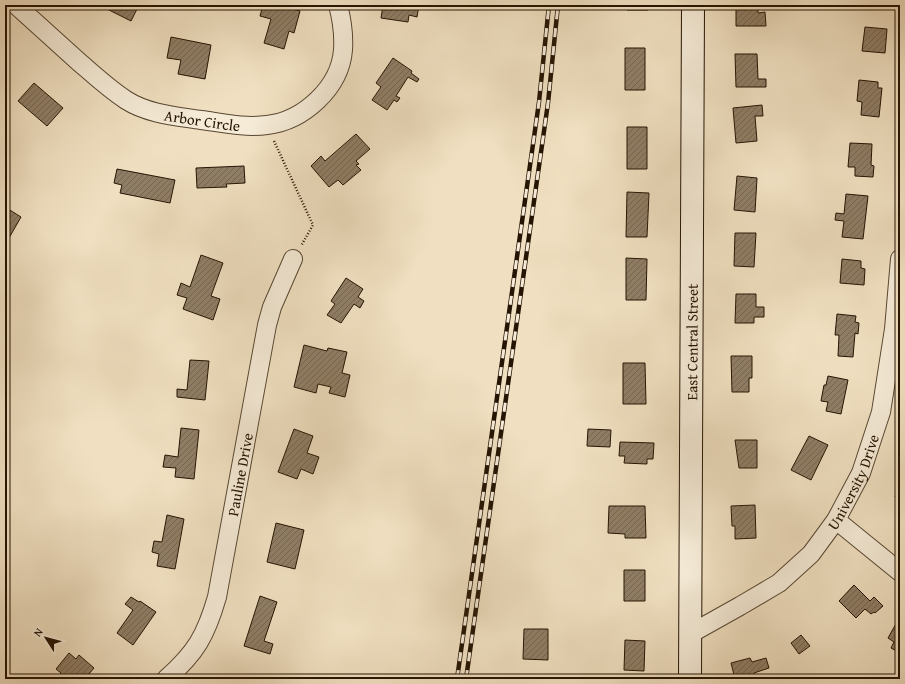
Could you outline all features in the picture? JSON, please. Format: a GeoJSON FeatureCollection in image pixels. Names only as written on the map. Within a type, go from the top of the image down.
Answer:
{"type":"FeatureCollection","features":[{"type":"Feature","properties":{"kind":"main road","name":"East Central Street"},"geometry":{"type":"LineString","coordinates":[[690,679],[693,5]]}},
{"type":"Feature","properties":{"kind":"street","name":"Arbor Circle"},"geometry":{"type":"LineString","coordinates":[[16,5],[111,90],[126,100],[139,107],[156,113],[237,126],[263,126],[283,122],[297,116],[311,106],[323,93],[333,80],[340,64],[343,50],[341,17],[338,5]]}},
{"type":"Feature","properties":{"kind":"street","name":"Pauline Drive"},"geometry":{"type":"LineString","coordinates":[[166,679],[183,664],[194,650],[204,633],[213,610],[222,573],[267,325],[272,307],[293,259]]}},
{"type":"Feature","properties":{"kind":"street","name":"University Drive"},"geometry":{"type":"LineString","coordinates":[[690,634],[779,583],[811,554],[836,520],[861,473],[881,412],[894,329],[900,259]]}},
{"type":"Feature","properties":{"kind":"street"},"geometry":{"type":"LineString","coordinates":[[836,520],[900,572]]}},
{"type":"Feature","properties":{"kind":"path"},"geometry":{"type":"LineString","coordinates":[[263,126],[274,141],[313,225],[293,259]]}},
{"type":"Feature","properties":{"kind":"building"},"geometry":{"type":"Polygon","coordinates":[[[110,5],[139,5],[131,21],[107,9],[110,5]]]}},
{"type":"Feature","properties":{"kind":"building"},"geometry":{"type":"Polygon","coordinates":[[[263,5],[274,7],[275,5],[279,5],[300,11],[294,33],[289,31],[284,49],[264,43],[271,19],[260,16],[263,5]]]}},
{"type":"Feature","properties":{"kind":"building"},"geometry":{"type":"Polygon","coordinates":[[[383,5],[419,5],[417,17],[409,15],[408,22],[381,18],[383,5]]]}},
{"type":"Feature","properties":{"kind":"building"},"geometry":{"type":"Polygon","coordinates":[[[627,5],[648,5],[648,10],[627,10],[627,5]]]}},
{"type":"Feature","properties":{"kind":"building"},"geometry":{"type":"Polygon","coordinates":[[[736,5],[758,5],[758,13],[765,12],[766,26],[736,26],[736,5]]]}},
{"type":"Feature","properties":{"kind":"building"},"geometry":{"type":"Polygon","coordinates":[[[865,27],[887,29],[885,53],[862,51],[865,27]]]}},
{"type":"Feature","properties":{"kind":"building"},"geometry":{"type":"Polygon","coordinates":[[[171,37],[211,45],[205,79],[178,74],[181,60],[167,58],[171,37]]]}},
{"type":"Feature","properties":{"kind":"building"},"geometry":{"type":"Polygon","coordinates":[[[625,48],[645,48],[645,90],[625,90],[625,48]]]}},
{"type":"Feature","properties":{"kind":"building"},"geometry":{"type":"Polygon","coordinates":[[[735,54],[757,54],[758,79],[766,79],[766,87],[736,87],[735,54]]]}},
{"type":"Feature","properties":{"kind":"building"},"geometry":{"type":"Polygon","coordinates":[[[393,58],[412,71],[411,73],[419,79],[417,82],[408,77],[396,96],[400,98],[397,102],[394,100],[387,110],[372,100],[381,87],[376,83],[393,58]]]}},
{"type":"Feature","properties":{"kind":"building"},"geometry":{"type":"Polygon","coordinates":[[[859,80],[878,82],[878,88],[882,88],[879,117],[861,115],[862,102],[857,101],[859,80]]]}},
{"type":"Feature","properties":{"kind":"building"},"geometry":{"type":"Polygon","coordinates":[[[34,83],[63,108],[47,126],[18,101],[34,83]]]}},
{"type":"Feature","properties":{"kind":"building"},"geometry":{"type":"Polygon","coordinates":[[[762,105],[763,116],[755,116],[757,141],[736,143],[733,108],[762,105]]]}},
{"type":"Feature","properties":{"kind":"building"},"geometry":{"type":"Polygon","coordinates":[[[627,127],[647,127],[647,169],[627,169],[627,127]]]}},
{"type":"Feature","properties":{"kind":"building"},"geometry":{"type":"Polygon","coordinates":[[[356,134],[370,149],[356,161],[359,164],[356,165],[361,170],[343,185],[338,180],[329,187],[311,166],[321,156],[325,161],[356,134]]]}},
{"type":"Feature","properties":{"kind":"building"},"geometry":{"type":"Polygon","coordinates":[[[850,143],[872,144],[871,165],[874,166],[873,177],[855,176],[855,167],[848,167],[850,143]]]}},
{"type":"Feature","properties":{"kind":"building"},"geometry":{"type":"Polygon","coordinates":[[[244,166],[245,183],[226,184],[227,187],[197,188],[196,168],[244,166]]]}},
{"type":"Feature","properties":{"kind":"building"},"geometry":{"type":"Polygon","coordinates":[[[117,169],[175,180],[170,203],[120,193],[122,185],[114,183],[117,169]]]}},
{"type":"Feature","properties":{"kind":"building"},"geometry":{"type":"Polygon","coordinates":[[[737,176],[757,178],[755,212],[734,210],[737,176]]]}},
{"type":"Feature","properties":{"kind":"building"},"geometry":{"type":"Polygon","coordinates":[[[627,192],[649,193],[647,237],[626,237],[627,192]]]}},
{"type":"Feature","properties":{"kind":"building"},"geometry":{"type":"Polygon","coordinates":[[[846,194],[868,196],[863,239],[842,237],[844,221],[835,220],[836,213],[844,214],[846,194]]]}},
{"type":"Feature","properties":{"kind":"building"},"geometry":{"type":"Polygon","coordinates":[[[5,207],[21,217],[5,245],[5,207]]]}},
{"type":"Feature","properties":{"kind":"building"},"geometry":{"type":"Polygon","coordinates":[[[735,233],[756,233],[754,267],[734,266],[735,233]]]}},
{"type":"Feature","properties":{"kind":"building"},"geometry":{"type":"Polygon","coordinates":[[[201,255],[223,263],[211,296],[220,299],[213,320],[183,309],[187,298],[177,295],[181,283],[190,287],[201,255]]]}},
{"type":"Feature","properties":{"kind":"building"},"geometry":{"type":"Polygon","coordinates":[[[626,258],[647,259],[646,300],[626,300],[626,258]]]}},
{"type":"Feature","properties":{"kind":"building"},"geometry":{"type":"Polygon","coordinates":[[[842,259],[861,261],[861,268],[865,269],[864,285],[840,283],[842,259]]]}},
{"type":"Feature","properties":{"kind":"building"},"geometry":{"type":"Polygon","coordinates":[[[346,278],[363,289],[358,297],[364,301],[360,308],[354,304],[341,323],[327,315],[335,304],[331,301],[346,278]]]}},
{"type":"Feature","properties":{"kind":"building"},"geometry":{"type":"Polygon","coordinates":[[[736,294],[756,294],[756,307],[764,307],[764,317],[754,317],[754,323],[735,323],[736,294]]]}},
{"type":"Feature","properties":{"kind":"building"},"geometry":{"type":"Polygon","coordinates":[[[837,314],[856,316],[855,322],[859,323],[858,334],[855,333],[853,357],[838,356],[839,335],[835,335],[837,314]]]}},
{"type":"Feature","properties":{"kind":"building"},"geometry":{"type":"Polygon","coordinates":[[[304,345],[327,351],[328,348],[347,352],[342,373],[350,375],[345,397],[329,393],[331,387],[318,384],[316,393],[294,387],[304,345]]]}},
{"type":"Feature","properties":{"kind":"building"},"geometry":{"type":"Polygon","coordinates":[[[731,356],[752,356],[752,378],[749,378],[749,392],[732,392],[731,356]]]}},
{"type":"Feature","properties":{"kind":"building"},"geometry":{"type":"Polygon","coordinates":[[[190,360],[209,361],[205,400],[177,397],[177,389],[187,390],[190,360]]]}},
{"type":"Feature","properties":{"kind":"building"},"geometry":{"type":"Polygon","coordinates":[[[623,363],[645,363],[646,404],[623,404],[623,363]]]}},
{"type":"Feature","properties":{"kind":"building"},"geometry":{"type":"Polygon","coordinates":[[[828,376],[848,380],[841,414],[826,411],[828,402],[821,401],[824,385],[826,385],[828,376]]]}},
{"type":"Feature","properties":{"kind":"building"},"geometry":{"type":"Polygon","coordinates":[[[181,428],[199,430],[194,479],[175,477],[176,468],[163,467],[165,455],[178,457],[181,428]]]}},
{"type":"Feature","properties":{"kind":"building"},"geometry":{"type":"Polygon","coordinates":[[[294,429],[313,436],[307,453],[319,457],[313,474],[301,469],[297,479],[278,472],[294,429]]]}},
{"type":"Feature","properties":{"kind":"building"},"geometry":{"type":"Polygon","coordinates":[[[588,429],[611,430],[610,447],[587,446],[588,429]]]}},
{"type":"Feature","properties":{"kind":"building"},"geometry":{"type":"Polygon","coordinates":[[[809,436],[828,445],[811,480],[791,470],[809,436]]]}},
{"type":"Feature","properties":{"kind":"building"},"geometry":{"type":"Polygon","coordinates":[[[735,440],[757,440],[757,468],[739,468],[735,440]]]}},
{"type":"Feature","properties":{"kind":"building"},"geometry":{"type":"Polygon","coordinates":[[[620,442],[654,443],[653,459],[647,459],[647,464],[624,463],[625,456],[619,456],[620,442]]]}},
{"type":"Feature","properties":{"kind":"building"},"geometry":{"type":"Polygon","coordinates":[[[900,471],[900,499],[895,497],[898,485],[896,485],[900,471]]]}},
{"type":"Feature","properties":{"kind":"building"},"geometry":{"type":"Polygon","coordinates":[[[755,505],[756,538],[735,539],[735,526],[732,526],[731,506],[755,505]]]}},
{"type":"Feature","properties":{"kind":"building"},"geometry":{"type":"Polygon","coordinates":[[[609,506],[645,506],[646,538],[625,538],[625,534],[608,533],[609,506]]]}},
{"type":"Feature","properties":{"kind":"building"},"geometry":{"type":"Polygon","coordinates":[[[167,515],[184,519],[175,569],[157,566],[159,554],[152,552],[154,541],[162,542],[167,515]]]}},
{"type":"Feature","properties":{"kind":"building"},"geometry":{"type":"Polygon","coordinates":[[[276,523],[304,530],[295,569],[267,562],[276,523]]]}},
{"type":"Feature","properties":{"kind":"building"},"geometry":{"type":"Polygon","coordinates":[[[624,570],[645,570],[645,601],[624,601],[624,570]]]}},
{"type":"Feature","properties":{"kind":"building"},"geometry":{"type":"Polygon","coordinates":[[[854,585],[870,601],[874,597],[883,606],[875,613],[874,612],[871,614],[865,609],[856,618],[839,601],[854,585]]]}},
{"type":"Feature","properties":{"kind":"building"},"geometry":{"type":"Polygon","coordinates":[[[260,596],[277,602],[264,641],[273,644],[270,654],[244,646],[260,596]]]}},
{"type":"Feature","properties":{"kind":"building"},"geometry":{"type":"Polygon","coordinates":[[[131,597],[139,602],[140,601],[156,612],[133,645],[117,633],[133,610],[125,604],[131,597]]]}},
{"type":"Feature","properties":{"kind":"building"},"geometry":{"type":"Polygon","coordinates":[[[897,622],[900,624],[900,653],[891,648],[894,642],[888,638],[897,622]]]}},
{"type":"Feature","properties":{"kind":"building"},"geometry":{"type":"Polygon","coordinates":[[[524,629],[548,629],[548,660],[523,659],[524,629]]]}},
{"type":"Feature","properties":{"kind":"building"},"geometry":{"type":"Polygon","coordinates":[[[801,635],[810,646],[799,654],[791,643],[801,635]]]}},
{"type":"Feature","properties":{"kind":"building"},"geometry":{"type":"Polygon","coordinates":[[[625,640],[645,641],[644,671],[624,670],[625,640]]]}},
{"type":"Feature","properties":{"kind":"building"},"geometry":{"type":"Polygon","coordinates":[[[69,653],[76,659],[79,655],[94,668],[88,675],[92,678],[91,679],[56,679],[61,673],[56,669],[69,653]]]}},
{"type":"Feature","properties":{"kind":"building"},"geometry":{"type":"Polygon","coordinates":[[[750,658],[752,662],[766,658],[769,668],[754,673],[755,676],[745,679],[735,679],[731,663],[750,658]]]}},
{"type":"Feature","properties":{"kind":"building"},"geometry":{"type":"Polygon","coordinates":[[[228,674],[234,679],[223,679],[228,674]]]}},
{"type":"Feature","properties":{"kind":"railway"},"geometry":{"type":"LineString","coordinates":[[457,679],[539,102],[549,5]]}},
{"type":"Feature","properties":{"kind":"railway"},"geometry":{"type":"LineString","coordinates":[[466,679],[548,103],[558,5]]}}]}
